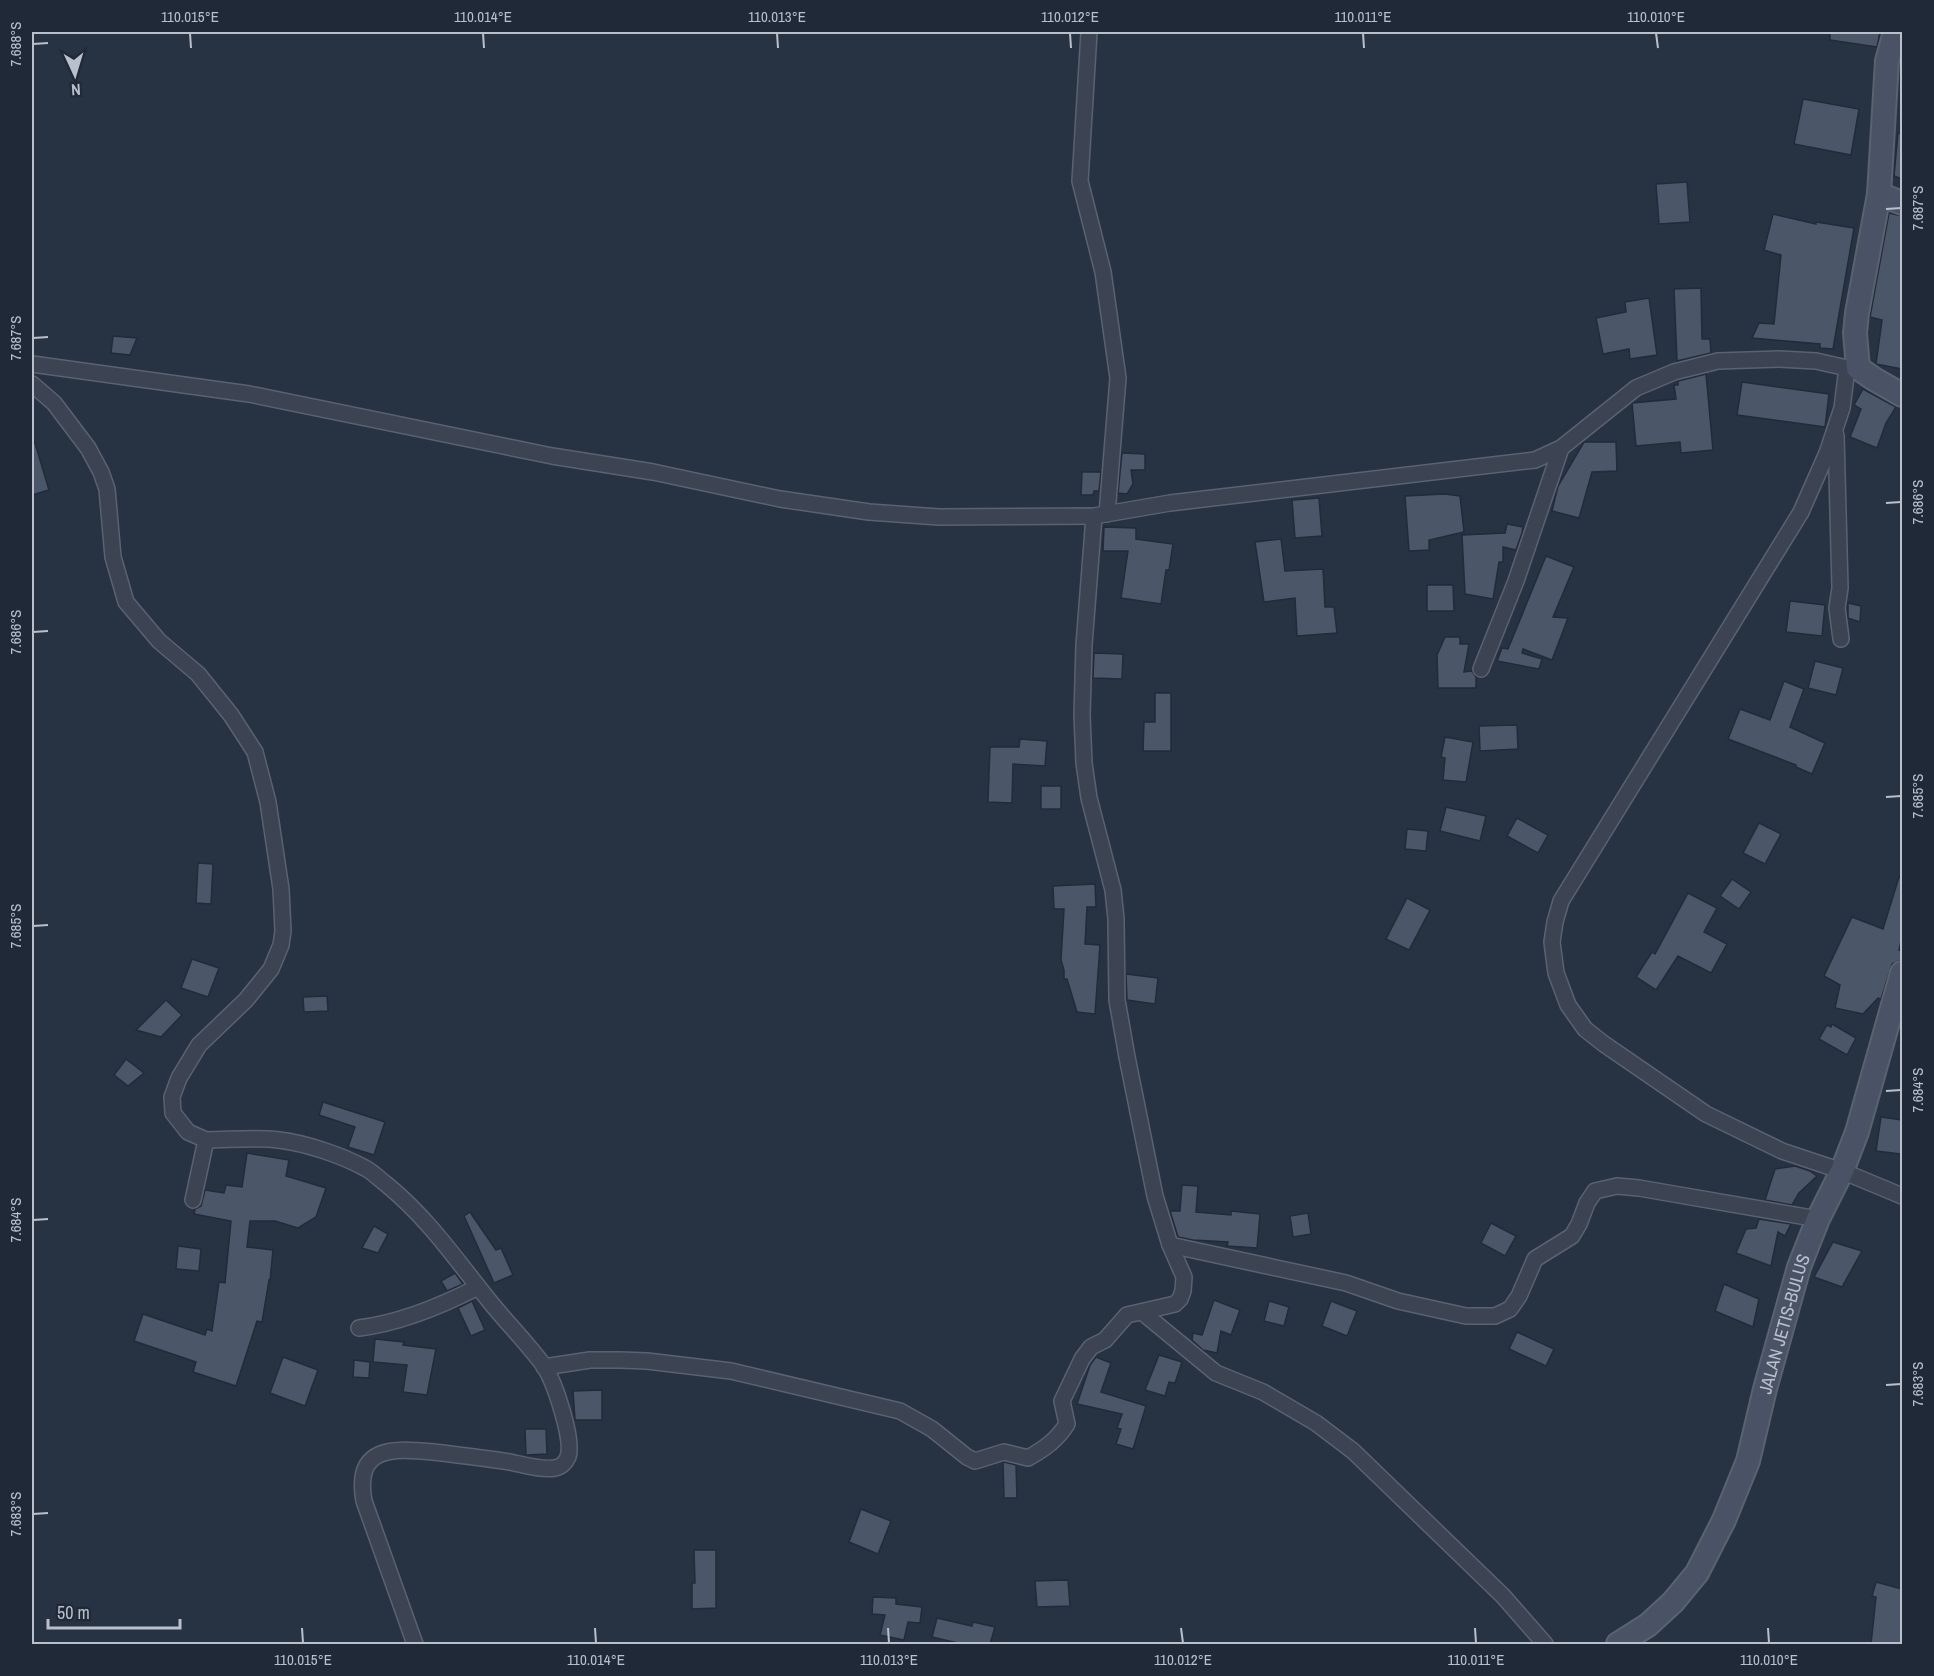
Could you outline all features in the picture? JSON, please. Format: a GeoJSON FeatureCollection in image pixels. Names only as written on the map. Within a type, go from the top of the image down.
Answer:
{"type":"FeatureCollection","features":[{"type":"Feature","properties":{"kind":"street"},"geometry":{"type":"LineString","coordinates":[[544,1367],[590,1360],[620,1360],[731,1371],[900,1412],[932,1429],[975,1461],[1004,1452],[1028,1458],[1060,1436],[1067,1424],[1062,1401],[1082,1359],[1091,1347],[1105,1340],[1127,1315],[1175,1304],[1180,1299],[1185,1285],[1184,1277],[1170,1245],[1155,1196],[1117,1000],[1116,919],[1113,890],[1089,798],[1084,763],[1082,715],[1084,645],[1118,378],[1103,272],[1080,181],[1089,32]]}},
{"type":"Feature","properties":{"kind":"street"},"geometry":{"type":"LineString","coordinates":[[1895,32],[1887,61],[1880,194],[1857,313],[1853,368],[1827,453],[1800,512],[1561,901],[1552,942],[1556,973],[1568,1005],[1585,1029],[1604,1044],[1706,1114],[1782,1150],[1842,1171],[1902,1196]]}},
{"type":"Feature","properties":{"kind":"street"},"geometry":{"type":"LineString","coordinates":[[1880,194],[1902,202]]}},
{"type":"Feature","properties":{"kind":"street"},"geometry":{"type":"LineString","coordinates":[[32,364],[249,394],[552,456],[653,472],[791,501],[869,512],[939,517],[1101,515],[1170,503],[1535,460],[1562,448],[1636,388],[1674,372],[1718,361],[1779,359],[1816,361],[1853,368],[1902,395]]}},
{"type":"Feature","properties":{"kind":"street"},"geometry":{"type":"LineString","coordinates":[[32,384],[54,403],[88,448],[101,472],[107,489],[113,557],[126,602],[159,641],[198,675],[231,715],[255,752],[268,802],[281,889],[283,931],[281,945],[271,969],[246,999],[199,1044],[179,1078],[172,1097],[173,1113],[188,1132],[206,1140],[278,1140],[300,1144],[368,1169],[434,1228],[478,1287],[544,1367],[560,1404],[567,1436],[568,1457],[561,1466],[556,1468],[402,1449],[388,1450],[376,1456],[362,1475],[361,1486],[364,1501],[415,1644]]}},
{"type":"Feature","properties":{"kind":"street"},"geometry":{"type":"LineString","coordinates":[[1836,426],[1840,588],[1837,608],[1841,639]]}},
{"type":"Feature","properties":{"kind":"street"},"geometry":{"type":"LineString","coordinates":[[1481,669],[1516,581],[1562,448]]}},
{"type":"Feature","properties":{"kind":"street","name":"JALAN JETIS-BULUS"},"geometry":{"type":"LineString","coordinates":[[1618,1644],[1648,1626],[1673,1602],[1697,1573],[1724,1520],[1748,1461],[1798,1267],[1818,1219],[1842,1171],[1857,1132],[1902,973]]}},
{"type":"Feature","properties":{"kind":"street"},"geometry":{"type":"LineString","coordinates":[[194,1200],[206,1140]]}},
{"type":"Feature","properties":{"kind":"street"},"geometry":{"type":"LineString","coordinates":[[1170,1245],[1346,1283],[1398,1300],[1466,1316],[1481,1317],[1495,1316],[1510,1309],[1519,1296],[1534,1259],[1572,1236],[1587,1203],[1595,1191],[1604,1188],[1617,1186],[1639,1188],[1818,1219]]}},
{"type":"Feature","properties":{"kind":"street"},"geometry":{"type":"LineString","coordinates":[[359,1328],[394,1322],[450,1302],[478,1287]]}},
{"type":"Feature","properties":{"kind":"street"},"geometry":{"type":"LineString","coordinates":[[1142,1312],[1216,1373],[1281,1402],[1316,1423],[1353,1451],[1503,1596],[1545,1644]]}},
{"type":"Feature","properties":{"kind":"building"},"geometry":{"type":"Polygon","coordinates":[[[1830,32],[1880,32],[1877,47],[1830,40],[1830,32]]]}},
{"type":"Feature","properties":{"kind":"building"},"geometry":{"type":"Polygon","coordinates":[[[1803,99],[1859,109],[1851,155],[1794,144],[1803,99]]]}},
{"type":"Feature","properties":{"kind":"building"},"geometry":{"type":"Polygon","coordinates":[[[1898,133],[1902,134],[1902,179],[1894,176],[1898,133]]]}},
{"type":"Feature","properties":{"kind":"building"},"geometry":{"type":"Polygon","coordinates":[[[1687,182],[1690,222],[1659,224],[1656,184],[1687,182]]]}},
{"type":"Feature","properties":{"kind":"building"},"geometry":{"type":"Polygon","coordinates":[[[1889,213],[1902,216],[1902,369],[1876,364],[1882,320],[1870,317],[1889,213]]]}},
{"type":"Feature","properties":{"kind":"building"},"geometry":{"type":"Polygon","coordinates":[[[1773,214],[1816,224],[1816,222],[1854,228],[1833,349],[1820,348],[1820,344],[1752,338],[1759,323],[1774,324],[1781,255],[1764,250],[1773,214]]]}},
{"type":"Feature","properties":{"kind":"building"},"geometry":{"type":"Polygon","coordinates":[[[1701,288],[1702,339],[1710,339],[1711,353],[1677,361],[1674,289],[1701,288]]]}},
{"type":"Feature","properties":{"kind":"building"},"geometry":{"type":"Polygon","coordinates":[[[1649,298],[1657,355],[1630,359],[1629,349],[1603,354],[1596,318],[1626,312],[1625,302],[1649,298]]]}},
{"type":"Feature","properties":{"kind":"building"},"geometry":{"type":"Polygon","coordinates":[[[113,336],[137,338],[130,355],[111,353],[113,336]]]}},
{"type":"Feature","properties":{"kind":"building"},"geometry":{"type":"Polygon","coordinates":[[[1706,374],[1713,450],[1681,453],[1680,442],[1636,446],[1632,403],[1676,399],[1674,385],[1678,385],[1678,381],[1706,374]]]}},
{"type":"Feature","properties":{"kind":"building"},"geometry":{"type":"Polygon","coordinates":[[[1742,382],[1829,394],[1825,427],[1737,415],[1742,382]]]}},
{"type":"Feature","properties":{"kind":"building"},"geometry":{"type":"Polygon","coordinates":[[[1863,389],[1896,407],[1886,423],[1877,448],[1850,437],[1861,409],[1854,405],[1863,389]]]}},
{"type":"Feature","properties":{"kind":"building"},"geometry":{"type":"Polygon","coordinates":[[[1584,442],[1616,442],[1617,471],[1592,472],[1579,518],[1552,511],[1558,486],[1584,442]]]}},
{"type":"Feature","properties":{"kind":"building"},"geometry":{"type":"Polygon","coordinates":[[[35,443],[49,490],[32,495],[32,444],[35,443]]]}},
{"type":"Feature","properties":{"kind":"building"},"geometry":{"type":"Polygon","coordinates":[[[1122,453],[1145,454],[1145,470],[1131,470],[1133,484],[1127,494],[1118,493],[1122,453]]]}},
{"type":"Feature","properties":{"kind":"building"},"geometry":{"type":"Polygon","coordinates":[[[1082,472],[1101,472],[1099,491],[1094,491],[1093,495],[1081,495],[1082,472]]]}},
{"type":"Feature","properties":{"kind":"building"},"geometry":{"type":"Polygon","coordinates":[[[1445,494],[1460,496],[1464,532],[1429,540],[1429,550],[1409,551],[1405,496],[1445,494]]]}},
{"type":"Feature","properties":{"kind":"building"},"geometry":{"type":"Polygon","coordinates":[[[1319,498],[1322,536],[1295,538],[1292,500],[1319,498]]]}},
{"type":"Feature","properties":{"kind":"building"},"geometry":{"type":"Polygon","coordinates":[[[1507,524],[1523,527],[1522,533],[1516,550],[1503,547],[1503,562],[1499,562],[1493,599],[1465,594],[1462,535],[1505,533],[1507,524]]]}},
{"type":"Feature","properties":{"kind":"building"},"geometry":{"type":"Polygon","coordinates":[[[1104,527],[1136,528],[1136,539],[1173,544],[1161,604],[1121,598],[1128,551],[1103,551],[1104,527]]]}},
{"type":"Feature","properties":{"kind":"building"},"geometry":{"type":"Polygon","coordinates":[[[1281,539],[1285,571],[1323,569],[1325,607],[1334,607],[1337,633],[1297,636],[1295,598],[1264,602],[1255,542],[1281,539]]]}},
{"type":"Feature","properties":{"kind":"building"},"geometry":{"type":"Polygon","coordinates":[[[1546,556],[1574,567],[1553,617],[1568,618],[1552,660],[1523,649],[1522,653],[1542,659],[1539,669],[1497,661],[1502,648],[1508,649],[1546,556]]]}},
{"type":"Feature","properties":{"kind":"building"},"geometry":{"type":"Polygon","coordinates":[[[1427,585],[1453,585],[1454,611],[1427,611],[1427,585]]]}},
{"type":"Feature","properties":{"kind":"building"},"geometry":{"type":"Polygon","coordinates":[[[1790,601],[1825,605],[1822,636],[1786,632],[1790,601]]]}},
{"type":"Feature","properties":{"kind":"building"},"geometry":{"type":"Polygon","coordinates":[[[1848,603],[1861,606],[1860,622],[1848,618],[1848,603]]]}},
{"type":"Feature","properties":{"kind":"building"},"geometry":{"type":"Polygon","coordinates":[[[1445,637],[1460,637],[1460,644],[1469,644],[1464,672],[1472,671],[1476,677],[1476,688],[1438,688],[1437,655],[1445,637]]]}},
{"type":"Feature","properties":{"kind":"building"},"geometry":{"type":"Polygon","coordinates":[[[1094,653],[1123,654],[1122,679],[1093,678],[1094,653]]]}},
{"type":"Feature","properties":{"kind":"building"},"geometry":{"type":"Polygon","coordinates":[[[1815,661],[1843,668],[1836,695],[1808,688],[1815,661]]]}},
{"type":"Feature","properties":{"kind":"building"},"geometry":{"type":"Polygon","coordinates":[[[1784,681],[1804,689],[1790,727],[1825,743],[1812,774],[1796,765],[1728,739],[1740,709],[1770,720],[1784,681]]]}},
{"type":"Feature","properties":{"kind":"building"},"geometry":{"type":"Polygon","coordinates":[[[1155,693],[1171,693],[1171,751],[1143,751],[1144,722],[1155,722],[1155,693]]]}},
{"type":"Feature","properties":{"kind":"building"},"geometry":{"type":"Polygon","coordinates":[[[1517,725],[1518,749],[1480,751],[1479,726],[1517,725]]]}},
{"type":"Feature","properties":{"kind":"building"},"geometry":{"type":"Polygon","coordinates":[[[1445,737],[1473,742],[1466,782],[1443,780],[1445,758],[1441,757],[1445,737]]]}},
{"type":"Feature","properties":{"kind":"building"},"geometry":{"type":"Polygon","coordinates":[[[1020,739],[1047,741],[1045,766],[1013,764],[1012,803],[988,802],[990,747],[1019,747],[1020,739]]]}},
{"type":"Feature","properties":{"kind":"building"},"geometry":{"type":"Polygon","coordinates":[[[1041,786],[1061,786],[1061,809],[1041,809],[1041,786]]]}},
{"type":"Feature","properties":{"kind":"building"},"geometry":{"type":"Polygon","coordinates":[[[1446,807],[1486,816],[1480,841],[1440,831],[1446,807]]]}},
{"type":"Feature","properties":{"kind":"building"},"geometry":{"type":"Polygon","coordinates":[[[1517,818],[1548,835],[1538,853],[1507,836],[1517,818]]]}},
{"type":"Feature","properties":{"kind":"building"},"geometry":{"type":"Polygon","coordinates":[[[1759,823],[1781,834],[1765,864],[1743,853],[1759,823]]]}},
{"type":"Feature","properties":{"kind":"building"},"geometry":{"type":"Polygon","coordinates":[[[1407,829],[1428,831],[1426,851],[1405,849],[1407,829]]]}},
{"type":"Feature","properties":{"kind":"building"},"geometry":{"type":"Polygon","coordinates":[[[198,863],[213,864],[211,904],[196,903],[198,863]]]}},
{"type":"Feature","properties":{"kind":"building"},"geometry":{"type":"Polygon","coordinates":[[[1899,877],[1902,878],[1902,937],[1899,950],[1902,951],[1902,960],[1892,964],[1881,999],[1878,998],[1863,1014],[1835,1008],[1840,985],[1824,976],[1852,917],[1883,929],[1899,877]]]}},
{"type":"Feature","properties":{"kind":"building"},"geometry":{"type":"Polygon","coordinates":[[[1732,879],[1751,892],[1739,909],[1720,896],[1732,879]]]}},
{"type":"Feature","properties":{"kind":"building"},"geometry":{"type":"Polygon","coordinates":[[[1095,884],[1096,907],[1087,907],[1085,944],[1100,945],[1095,1014],[1077,1012],[1067,979],[1064,979],[1061,960],[1064,909],[1054,909],[1053,886],[1095,884]]]}},
{"type":"Feature","properties":{"kind":"building"},"geometry":{"type":"Polygon","coordinates":[[[1688,893],[1717,908],[1704,932],[1727,944],[1711,973],[1678,956],[1656,990],[1636,977],[1652,952],[1655,954],[1688,893]]]}},
{"type":"Feature","properties":{"kind":"building"},"geometry":{"type":"Polygon","coordinates":[[[1407,898],[1430,910],[1409,950],[1386,939],[1407,898]]]}},
{"type":"Feature","properties":{"kind":"building"},"geometry":{"type":"Polygon","coordinates":[[[192,959],[219,968],[208,997],[181,988],[192,959]]]}},
{"type":"Feature","properties":{"kind":"building"},"geometry":{"type":"Polygon","coordinates":[[[1126,974],[1158,978],[1155,1004],[1127,1000],[1126,974]]]}},
{"type":"Feature","properties":{"kind":"building"},"geometry":{"type":"Polygon","coordinates":[[[327,996],[328,1011],[304,1012],[303,997],[327,996]]]}},
{"type":"Feature","properties":{"kind":"building"},"geometry":{"type":"Polygon","coordinates":[[[166,1000],[182,1015],[161,1037],[136,1030],[166,1000]]]}},
{"type":"Feature","properties":{"kind":"building"},"geometry":{"type":"Polygon","coordinates":[[[1832,1024],[1856,1038],[1847,1055],[1819,1039],[1827,1025],[1831,1027],[1832,1024]]]}},
{"type":"Feature","properties":{"kind":"building"},"geometry":{"type":"Polygon","coordinates":[[[126,1059],[144,1073],[128,1086],[114,1075],[126,1059]]]}},
{"type":"Feature","properties":{"kind":"building"},"geometry":{"type":"Polygon","coordinates":[[[323,1102],[385,1122],[374,1155],[348,1147],[355,1127],[319,1115],[323,1102]]]}},
{"type":"Feature","properties":{"kind":"building"},"geometry":{"type":"Polygon","coordinates":[[[1881,1117],[1902,1120],[1901,1154],[1876,1151],[1881,1117]]]}},
{"type":"Feature","properties":{"kind":"building"},"geometry":{"type":"Polygon","coordinates":[[[247,1153],[289,1160],[286,1176],[326,1188],[316,1217],[298,1228],[275,1221],[250,1221],[247,1247],[273,1250],[262,1322],[257,1321],[236,1386],[193,1372],[196,1362],[134,1341],[143,1314],[205,1335],[207,1329],[212,1331],[219,1282],[225,1283],[231,1221],[194,1214],[195,1209],[201,1206],[205,1190],[224,1193],[226,1185],[242,1187],[247,1153]]]}},
{"type":"Feature","properties":{"kind":"building"},"geometry":{"type":"Polygon","coordinates":[[[1795,1166],[1817,1176],[1799,1193],[1792,1205],[1765,1200],[1775,1169],[1795,1166]]]}},
{"type":"Feature","properties":{"kind":"building"},"geometry":{"type":"Polygon","coordinates":[[[1182,1185],[1198,1186],[1196,1212],[1231,1215],[1231,1211],[1260,1214],[1257,1248],[1227,1246],[1228,1242],[1178,1237],[1170,1211],[1180,1211],[1182,1185]]]}},
{"type":"Feature","properties":{"kind":"building"},"geometry":{"type":"Polygon","coordinates":[[[470,1212],[496,1250],[501,1248],[513,1275],[494,1283],[464,1216],[470,1212]]]}},
{"type":"Feature","properties":{"kind":"building"},"geometry":{"type":"Polygon","coordinates":[[[1308,1213],[1311,1234],[1293,1237],[1290,1216],[1308,1213]]]}},
{"type":"Feature","properties":{"kind":"building"},"geometry":{"type":"Polygon","coordinates":[[[1759,1219],[1791,1224],[1785,1236],[1778,1232],[1771,1266],[1736,1253],[1746,1229],[1756,1228],[1759,1219]]]}},
{"type":"Feature","properties":{"kind":"building"},"geometry":{"type":"Polygon","coordinates":[[[1491,1223],[1516,1236],[1505,1256],[1481,1243],[1491,1223]]]}},
{"type":"Feature","properties":{"kind":"building"},"geometry":{"type":"Polygon","coordinates":[[[374,1226],[388,1234],[378,1253],[362,1248],[374,1226]]]}},
{"type":"Feature","properties":{"kind":"building"},"geometry":{"type":"Polygon","coordinates":[[[1833,1242],[1862,1251],[1842,1287],[1814,1277],[1833,1242]]]}},
{"type":"Feature","properties":{"kind":"building"},"geometry":{"type":"Polygon","coordinates":[[[178,1246],[201,1249],[199,1271],[176,1269],[178,1246]]]}},
{"type":"Feature","properties":{"kind":"building"},"geometry":{"type":"Polygon","coordinates":[[[455,1273],[463,1284],[447,1291],[441,1281],[455,1273]]]}},
{"type":"Feature","properties":{"kind":"building"},"geometry":{"type":"Polygon","coordinates":[[[1724,1284],[1759,1299],[1753,1327],[1715,1311],[1724,1284]]]}},
{"type":"Feature","properties":{"kind":"building"},"geometry":{"type":"Polygon","coordinates":[[[1214,1300],[1240,1310],[1231,1335],[1221,1331],[1217,1353],[1203,1350],[1192,1340],[1193,1333],[1202,1335],[1214,1300]]]}},
{"type":"Feature","properties":{"kind":"building"},"geometry":{"type":"Polygon","coordinates":[[[472,1301],[485,1330],[471,1336],[458,1308],[472,1301]]]}},
{"type":"Feature","properties":{"kind":"building"},"geometry":{"type":"Polygon","coordinates":[[[1269,1301],[1289,1307],[1284,1326],[1264,1321],[1269,1301]]]}},
{"type":"Feature","properties":{"kind":"building"},"geometry":{"type":"Polygon","coordinates":[[[1331,1301],[1357,1311],[1347,1336],[1322,1326],[1331,1301]]]}},
{"type":"Feature","properties":{"kind":"building"},"geometry":{"type":"Polygon","coordinates":[[[1517,1332],[1554,1349],[1546,1366],[1509,1349],[1517,1332]]]}},
{"type":"Feature","properties":{"kind":"building"},"geometry":{"type":"Polygon","coordinates":[[[375,1339],[436,1349],[427,1395],[403,1392],[407,1365],[373,1362],[375,1339]]]}},
{"type":"Feature","properties":{"kind":"building"},"geometry":{"type":"Polygon","coordinates":[[[1159,1355],[1182,1362],[1175,1383],[1169,1382],[1165,1396],[1145,1390],[1159,1355]]]}},
{"type":"Feature","properties":{"kind":"building"},"geometry":{"type":"Polygon","coordinates":[[[283,1357],[318,1370],[305,1406],[270,1393],[283,1357]]]}},
{"type":"Feature","properties":{"kind":"building"},"geometry":{"type":"Polygon","coordinates":[[[1096,1357],[1111,1363],[1101,1392],[1146,1406],[1133,1449],[1116,1444],[1121,1429],[1117,1428],[1122,1414],[1077,1404],[1090,1365],[1096,1357]]]}},
{"type":"Feature","properties":{"kind":"building"},"geometry":{"type":"Polygon","coordinates":[[[354,1360],[370,1362],[369,1378],[353,1377],[354,1360]]]}},
{"type":"Feature","properties":{"kind":"building"},"geometry":{"type":"Polygon","coordinates":[[[602,1390],[602,1420],[575,1420],[573,1391],[602,1390]]]}},
{"type":"Feature","properties":{"kind":"building"},"geometry":{"type":"Polygon","coordinates":[[[525,1429],[546,1429],[547,1454],[526,1455],[525,1429]]]}},
{"type":"Feature","properties":{"kind":"building"},"geometry":{"type":"Polygon","coordinates":[[[1004,1462],[1016,1465],[1017,1498],[1004,1498],[1004,1462]]]}},
{"type":"Feature","properties":{"kind":"building"},"geometry":{"type":"Polygon","coordinates":[[[861,1509],[891,1521],[878,1554],[849,1542],[861,1509]]]}},
{"type":"Feature","properties":{"kind":"building"},"geometry":{"type":"Polygon","coordinates":[[[694,1550],[716,1550],[716,1608],[692,1609],[692,1583],[695,1583],[694,1550]]]}},
{"type":"Feature","properties":{"kind":"building"},"geometry":{"type":"Polygon","coordinates":[[[1068,1580],[1070,1606],[1037,1607],[1035,1581],[1068,1580]]]}},
{"type":"Feature","properties":{"kind":"building"},"geometry":{"type":"Polygon","coordinates":[[[1876,1582],[1902,1589],[1902,1644],[1871,1644],[1876,1597],[1872,1596],[1876,1582]]]}},
{"type":"Feature","properties":{"kind":"building"},"geometry":{"type":"Polygon","coordinates":[[[873,1597],[896,1598],[896,1604],[922,1607],[920,1623],[908,1622],[904,1640],[880,1635],[885,1615],[872,1614],[873,1597]]]}},
{"type":"Feature","properties":{"kind":"building"},"geometry":{"type":"Polygon","coordinates":[[[937,1618],[972,1626],[973,1622],[995,1627],[990,1644],[962,1644],[932,1637],[937,1618]]]}}]}
